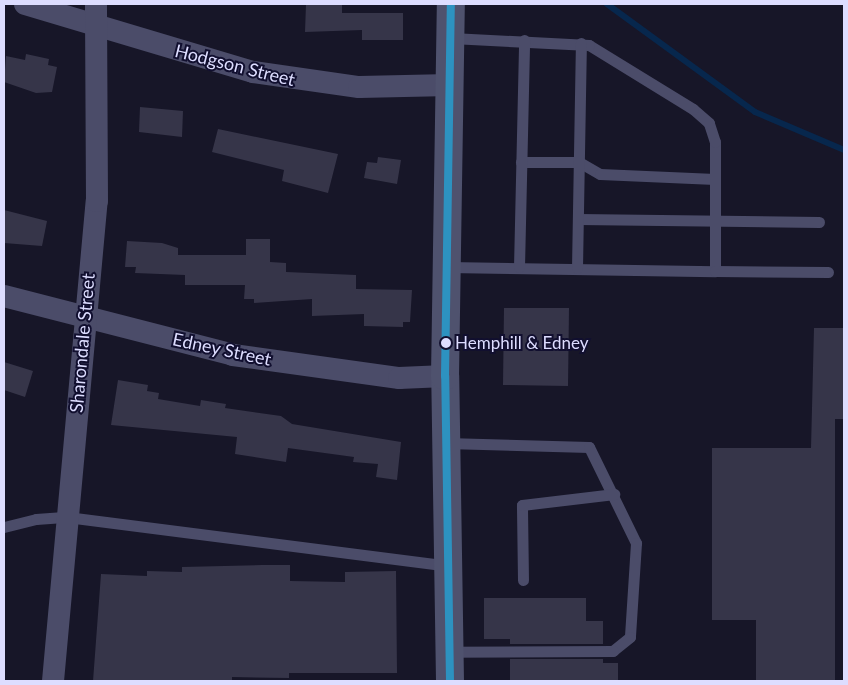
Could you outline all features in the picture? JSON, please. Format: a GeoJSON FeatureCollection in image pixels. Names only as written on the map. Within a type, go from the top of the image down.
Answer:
{"type":"FeatureCollection","features":[{"type":"Feature","properties":{"kind":"main road"},"geometry":{"type":"LineString","coordinates":[[450,681],[445,376],[451,4]]}},
{"type":"Feature","properties":{"kind":"street","name":"Hodgson Street"},"geometry":{"type":"LineString","coordinates":[[25,4],[97,29],[310,82],[359,87],[450,85]]}},
{"type":"Feature","properties":{"kind":"street","name":"Sharondale Street"},"geometry":{"type":"LineString","coordinates":[[53,681],[84,316],[97,201],[96,4]]}},
{"type":"Feature","properties":{"kind":"street","name":"Edney Street"},"geometry":{"type":"LineString","coordinates":[[4,296],[233,355],[399,378],[445,376]]}},
{"type":"Feature","properties":{"kind":"lane"},"geometry":{"type":"LineString","coordinates":[[451,38],[581,44],[685,104],[709,123],[715,142],[715,271]]}},
{"type":"Feature","properties":{"kind":"lane"},"geometry":{"type":"LineString","coordinates":[[519,267],[524,40]]}},
{"type":"Feature","properties":{"kind":"lane"},"geometry":{"type":"LineString","coordinates":[[577,268],[581,44]]}},
{"type":"Feature","properties":{"kind":"lane"},"geometry":{"type":"LineString","coordinates":[[521,162],[579,162],[600,174],[715,178]]}},
{"type":"Feature","properties":{"kind":"lane"},"geometry":{"type":"LineString","coordinates":[[578,219],[819,222]]}},
{"type":"Feature","properties":{"kind":"lane"},"geometry":{"type":"LineString","coordinates":[[447,267],[828,272]]}},
{"type":"Feature","properties":{"kind":"lane"},"geometry":{"type":"LineString","coordinates":[[446,443],[589,447],[614,494],[636,544],[630,637],[613,651],[449,652]]}},
{"type":"Feature","properties":{"kind":"lane"},"geometry":{"type":"LineString","coordinates":[[524,580],[522,505],[614,494]]}},
{"type":"Feature","properties":{"kind":"lane"},"geometry":{"type":"LineString","coordinates":[[4,528],[36,518],[67,517],[448,566]]}},
{"type":"Feature","properties":{"kind":"building"},"geometry":{"type":"Polygon","coordinates":[[[306,4],[342,4],[342,13],[403,13],[403,40],[362,40],[362,30],[305,32],[306,4]]]}},
{"type":"Feature","properties":{"kind":"building"},"geometry":{"type":"Polygon","coordinates":[[[26,54],[49,59],[48,65],[57,67],[52,92],[36,93],[4,82],[6,56],[25,60],[26,54]]]}},
{"type":"Feature","properties":{"kind":"building"},"geometry":{"type":"Polygon","coordinates":[[[140,107],[183,111],[182,137],[139,132],[140,107]]]}},
{"type":"Feature","properties":{"kind":"building"},"geometry":{"type":"Polygon","coordinates":[[[218,129],[338,154],[328,193],[282,181],[284,170],[212,152],[218,129]]]}},
{"type":"Feature","properties":{"kind":"building"},"geometry":{"type":"Polygon","coordinates":[[[378,157],[401,160],[397,184],[364,178],[367,162],[377,163],[378,157]]]}},
{"type":"Feature","properties":{"kind":"building"},"geometry":{"type":"Polygon","coordinates":[[[4,210],[47,221],[42,246],[4,243],[4,210]]]}},
{"type":"Feature","properties":{"kind":"building"},"geometry":{"type":"Polygon","coordinates":[[[246,239],[270,239],[270,262],[286,263],[286,272],[356,275],[356,289],[412,290],[410,322],[403,322],[403,327],[364,326],[364,314],[312,316],[312,299],[254,303],[254,299],[244,299],[245,285],[185,285],[185,275],[135,273],[136,267],[125,267],[127,241],[162,243],[178,248],[178,255],[246,255],[246,239]]]}},
{"type":"Feature","properties":{"kind":"building"},"geometry":{"type":"Polygon","coordinates":[[[504,308],[569,308],[568,386],[503,385],[504,308]]]}},
{"type":"Feature","properties":{"kind":"building"},"geometry":{"type":"Polygon","coordinates":[[[814,328],[844,328],[844,419],[835,419],[835,681],[756,681],[756,620],[712,620],[712,448],[811,448],[814,328]]]}},
{"type":"Feature","properties":{"kind":"building"},"geometry":{"type":"Polygon","coordinates":[[[4,362],[33,371],[25,397],[4,390],[4,362]]]}},
{"type":"Feature","properties":{"kind":"building"},"geometry":{"type":"Polygon","coordinates":[[[118,380],[148,385],[147,391],[159,393],[158,399],[200,406],[201,400],[226,404],[225,408],[281,416],[292,424],[401,442],[397,480],[376,477],[378,464],[353,462],[354,457],[288,448],[286,462],[235,454],[237,437],[111,425],[118,380]]]}},
{"type":"Feature","properties":{"kind":"building"},"geometry":{"type":"Polygon","coordinates":[[[290,565],[290,581],[345,582],[345,572],[396,571],[397,673],[289,673],[289,678],[232,677],[232,681],[93,681],[101,574],[147,576],[147,571],[182,572],[182,567],[290,565]]]}},
{"type":"Feature","properties":{"kind":"building"},"geometry":{"type":"Polygon","coordinates":[[[484,598],[586,598],[586,621],[603,621],[603,644],[510,644],[510,639],[484,639],[484,598]]]}},
{"type":"Feature","properties":{"kind":"building"},"geometry":{"type":"Polygon","coordinates":[[[510,659],[603,659],[603,663],[618,663],[618,681],[510,681],[510,659]]]}},
{"type":"Feature","properties":{"kind":"waterway"},"geometry":{"type":"LineString","coordinates":[[607,4],[755,112],[844,150]]}},
{"type":"Feature","properties":{"kind":"transit line"},"geometry":{"type":"LineString","coordinates":[[450,681],[445,376],[451,4]]}},
{"type":"Feature","properties":{"kind":"place","name":"Hemphill & Edney"},"geometry":{"type":"Point","coordinates":[446,343]}}]}
